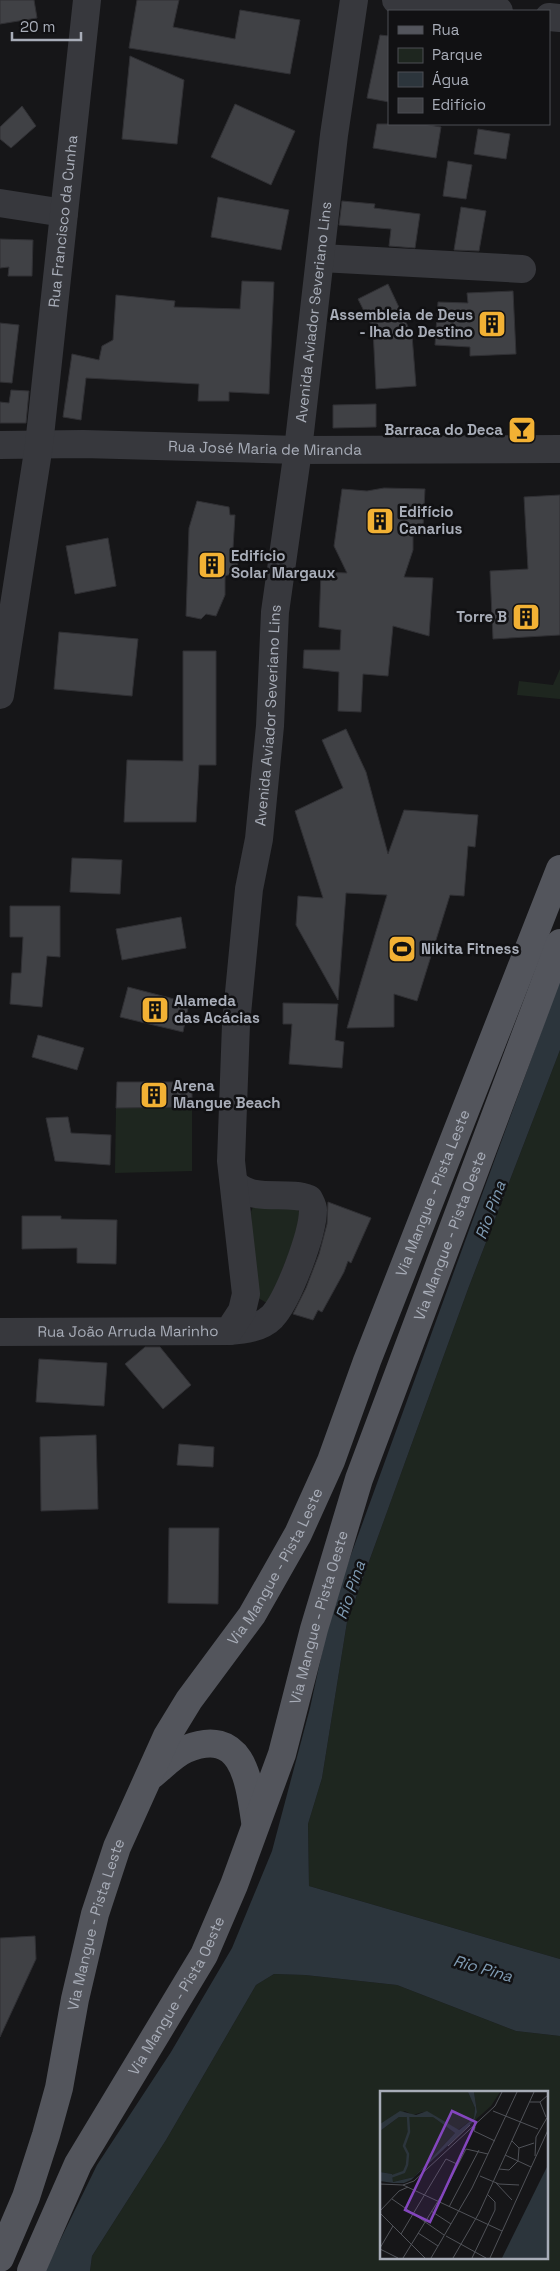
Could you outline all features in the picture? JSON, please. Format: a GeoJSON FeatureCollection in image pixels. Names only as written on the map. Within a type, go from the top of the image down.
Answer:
{"type":"FeatureCollection","features":[{"type":"Feature","properties":{"kind":"main road","name":"Via Mangue - Pista Leste"},"geometry":{"type":"LineString","coordinates":[[0,2258],[26,2197],[46,2135],[59,2088],[75,1999],[95,1914],[117,1847],[167,1736],[189,1700],[252,1615],[298,1534],[330,1461],[367,1361],[560,869]]}},
{"type":"Feature","properties":{"kind":"main road","name":"Via Mangue - Pista Oeste"},"geometry":{"type":"LineString","coordinates":[[31,2271],[78,2164],[204,1955],[234,1885],[282,1754],[314,1629],[359,1479],[560,943]]}},
{"type":"Feature","properties":{"kind":"main road"},"geometry":{"type":"LineString","coordinates":[[146,1780],[184,1749],[207,1743],[225,1746],[236,1755],[245,1768],[256,1823]]}},
{"type":"Feature","properties":{"kind":"street","name":"Rua Francisco da Cunha"},"geometry":{"type":"LineString","coordinates":[[0,695],[39,444],[87,0]]}},
{"type":"Feature","properties":{"kind":"street","name":"Avenida Aviador Severiano Lins"},"geometry":{"type":"LineString","coordinates":[[236,1321],[246,1294],[231,1161],[236,1024],[249,889],[259,839],[266,764],[274,612],[298,450],[334,136],[354,0]]}},
{"type":"Feature","properties":{"kind":"street"},"geometry":{"type":"LineString","coordinates":[[396,0],[490,10]]}},
{"type":"Feature","properties":{"kind":"street"},"geometry":{"type":"LineString","coordinates":[[0,203],[64,213]]}},
{"type":"Feature","properties":{"kind":"street"},"geometry":{"type":"LineString","coordinates":[[321,258],[522,269]]}},
{"type":"Feature","properties":{"kind":"street","name":"Rua José Maria de Miranda"},"geometry":{"type":"LineString","coordinates":[[0,445],[39,444],[298,450],[560,449]]}},
{"type":"Feature","properties":{"kind":"street","name":"Rua João Arruda Marinho"},"geometry":{"type":"LineString","coordinates":[[0,1332],[236,1321],[247,1329],[261,1325],[271,1318],[284,1301],[308,1232],[313,1207],[310,1199],[299,1195],[246,1193],[234,1184]]}},
{"type":"Feature","properties":{"kind":"green space"},"geometry":{"type":"Polygon","coordinates":[[[560,669],[560,699],[517,695],[519,681],[553,685],[560,669]]]}},
{"type":"Feature","properties":{"kind":"green space"},"geometry":{"type":"Polygon","coordinates":[[[560,1050],[560,1959],[309,1886],[308,1824],[322,1778],[347,1622],[468,1289],[560,1050]]]}},
{"type":"Feature","properties":{"kind":"green space"},"geometry":{"type":"Polygon","coordinates":[[[192,1107],[192,1171],[115,1173],[116,1108],[192,1107]]]}},
{"type":"Feature","properties":{"kind":"green space"},"geometry":{"type":"Polygon","coordinates":[[[254,1204],[291,1205],[300,1212],[301,1221],[270,1302],[265,1302],[255,1296],[251,1212],[254,1204]]]}},
{"type":"Feature","properties":{"kind":"green space"},"geometry":{"type":"Polygon","coordinates":[[[274,1974],[305,1975],[397,1985],[516,2031],[560,2036],[560,2271],[90,2271],[92,2256],[166,2140],[256,1985],[274,1974]]]}},
{"type":"Feature","properties":{"kind":"water","name":"Rio Pina"},"geometry":{"type":"Polygon","coordinates":[[[560,980],[560,1050],[468,1289],[347,1622],[322,1778],[308,1824],[309,1886],[560,1959],[560,2036],[516,2031],[397,1985],[305,1975],[274,1974],[256,1985],[166,2140],[92,2256],[90,2271],[45,2271],[97,2165],[171,2052],[232,1948],[272,1851],[310,1708],[332,1607],[560,980]]]}},
{"type":"Feature","properties":{"kind":"building"},"geometry":{"type":"Polygon","coordinates":[[[0,0],[34,0],[37,18],[0,24],[0,0]]]}},
{"type":"Feature","properties":{"kind":"building"},"geometry":{"type":"Polygon","coordinates":[[[137,0],[179,0],[173,27],[235,39],[240,10],[300,20],[290,74],[129,48],[137,0]]]}},
{"type":"Feature","properties":{"kind":"building"},"geometry":{"type":"Polygon","coordinates":[[[380,35],[388,36],[388,102],[367,98],[380,35]]]}},
{"type":"Feature","properties":{"kind":"building"},"geometry":{"type":"Polygon","coordinates":[[[130,56],[184,80],[177,144],[122,139],[130,56]]]}},
{"type":"Feature","properties":{"kind":"building"},"geometry":{"type":"Polygon","coordinates":[[[235,104],[295,131],[271,185],[211,157],[235,104]]]}},
{"type":"Feature","properties":{"kind":"building"},"geometry":{"type":"Polygon","coordinates":[[[22,106],[36,126],[11,148],[0,139],[0,127],[22,106]]]}},
{"type":"Feature","properties":{"kind":"building"},"geometry":{"type":"Polygon","coordinates":[[[377,124],[441,127],[436,158],[373,148],[377,124]]]}},
{"type":"Feature","properties":{"kind":"building"},"geometry":{"type":"Polygon","coordinates":[[[478,129],[510,134],[506,159],[474,154],[478,129]]]}},
{"type":"Feature","properties":{"kind":"building"},"geometry":{"type":"Polygon","coordinates":[[[448,161],[472,165],[466,199],[443,196],[448,161]]]}},
{"type":"Feature","properties":{"kind":"building"},"geometry":{"type":"Polygon","coordinates":[[[218,197],[289,210],[281,250],[211,237],[218,197]]]}},
{"type":"Feature","properties":{"kind":"building"},"geometry":{"type":"Polygon","coordinates":[[[342,201],[375,204],[374,208],[420,214],[415,248],[389,246],[391,229],[339,225],[342,201]]]}},
{"type":"Feature","properties":{"kind":"building"},"geometry":{"type":"Polygon","coordinates":[[[461,207],[486,211],[479,251],[454,250],[461,207]]]}},
{"type":"Feature","properties":{"kind":"building"},"geometry":{"type":"Polygon","coordinates":[[[0,239],[33,240],[32,276],[8,276],[9,267],[0,268],[0,239]]]}},
{"type":"Feature","properties":{"kind":"building"},"geometry":{"type":"Polygon","coordinates":[[[242,281],[274,282],[269,394],[229,392],[229,401],[198,401],[199,384],[86,378],[81,420],[63,417],[72,354],[99,360],[102,346],[113,340],[116,295],[175,301],[174,307],[240,309],[242,281]]]}},
{"type":"Feature","properties":{"kind":"building"},"geometry":{"type":"Polygon","coordinates":[[[388,284],[412,335],[416,386],[376,389],[373,329],[358,299],[388,284]]]}},
{"type":"Feature","properties":{"kind":"building","name":"Assembleia de Deus - Iha do Destino"},"geometry":{"type":"Polygon","coordinates":[[[513,291],[516,354],[470,356],[470,347],[435,345],[438,302],[468,303],[467,293],[513,291]]]}},
{"type":"Feature","properties":{"kind":"building"},"geometry":{"type":"Polygon","coordinates":[[[0,323],[19,325],[12,383],[0,382],[0,323]]]}},
{"type":"Feature","properties":{"kind":"building"},"geometry":{"type":"Polygon","coordinates":[[[11,390],[29,391],[26,423],[0,423],[0,402],[9,403],[11,390]]]}},
{"type":"Feature","properties":{"kind":"building"},"geometry":{"type":"Polygon","coordinates":[[[376,404],[376,427],[333,428],[333,405],[376,404]]]}},
{"type":"Feature","properties":{"kind":"building"},"geometry":{"type":"Polygon","coordinates":[[[384,488],[425,489],[423,528],[413,532],[413,550],[404,577],[433,578],[429,636],[393,626],[388,676],[363,674],[361,712],[338,711],[339,672],[303,668],[304,650],[340,650],[341,630],[319,627],[321,572],[347,573],[334,546],[342,489],[367,491],[384,488]]]}},
{"type":"Feature","properties":{"kind":"building"},"geometry":{"type":"Polygon","coordinates":[[[560,495],[560,635],[493,639],[490,571],[528,569],[524,497],[560,495]]]}},
{"type":"Feature","properties":{"kind":"building","name":"Edifício Solar Margaux"},"geometry":{"type":"Polygon","coordinates":[[[197,501],[229,507],[230,515],[235,515],[233,548],[240,553],[236,572],[225,576],[225,595],[216,616],[206,614],[201,619],[186,616],[189,528],[197,501]]]}},
{"type":"Feature","properties":{"kind":"building"},"geometry":{"type":"Polygon","coordinates":[[[108,538],[116,586],[75,594],[66,546],[108,538]]]}},
{"type":"Feature","properties":{"kind":"building"},"geometry":{"type":"Polygon","coordinates":[[[59,632],[138,639],[132,696],[54,689],[59,632]]]}},
{"type":"Feature","properties":{"kind":"building"},"geometry":{"type":"Polygon","coordinates":[[[183,651],[216,651],[216,765],[199,765],[196,822],[124,822],[127,760],[183,761],[183,651]]]}},
{"type":"Feature","properties":{"kind":"building"},"geometry":{"type":"Polygon","coordinates":[[[346,729],[366,772],[388,854],[404,810],[478,815],[475,847],[468,846],[464,896],[450,895],[417,1001],[394,994],[394,1027],[347,1028],[387,895],[346,893],[338,1000],[296,925],[298,896],[323,898],[295,811],[343,788],[322,740],[346,729]]]}},
{"type":"Feature","properties":{"kind":"building"},"geometry":{"type":"Polygon","coordinates":[[[72,858],[122,860],[120,894],[70,892],[72,858]]]}},
{"type":"Feature","properties":{"kind":"building"},"geometry":{"type":"Polygon","coordinates":[[[10,906],[60,906],[60,957],[47,956],[42,1007],[10,1004],[12,973],[21,973],[23,937],[10,937],[10,906]]]}},
{"type":"Feature","properties":{"kind":"building"},"geometry":{"type":"Polygon","coordinates":[[[181,917],[186,948],[122,960],[116,929],[181,917]]]}},
{"type":"Feature","properties":{"kind":"building","name":"Alameda das Acácias"},"geometry":{"type":"Polygon","coordinates":[[[128,987],[189,1003],[183,1032],[120,1017],[128,987]]]}},
{"type":"Feature","properties":{"kind":"building"},"geometry":{"type":"Polygon","coordinates":[[[283,1003],[338,1004],[335,1040],[344,1042],[342,1068],[289,1064],[292,1024],[283,1024],[283,1003]]]}},
{"type":"Feature","properties":{"kind":"building"},"geometry":{"type":"Polygon","coordinates":[[[38,1035],[84,1048],[77,1070],[32,1057],[38,1035]]]}},
{"type":"Feature","properties":{"kind":"building","name":"Arena Mangue Beach"},"geometry":{"type":"Polygon","coordinates":[[[117,1082],[192,1082],[192,1107],[116,1108],[117,1082]]]}},
{"type":"Feature","properties":{"kind":"building"},"geometry":{"type":"Polygon","coordinates":[[[68,1117],[71,1133],[111,1135],[110,1165],[55,1161],[46,1118],[68,1117]]]}},
{"type":"Feature","properties":{"kind":"building"},"geometry":{"type":"Polygon","coordinates":[[[328,1202],[371,1218],[351,1263],[348,1261],[322,1312],[318,1310],[313,1320],[293,1314],[306,1288],[319,1254],[327,1224],[328,1202]]]}},
{"type":"Feature","properties":{"kind":"building"},"geometry":{"type":"Polygon","coordinates":[[[22,1216],[61,1216],[61,1219],[117,1220],[116,1264],[77,1263],[77,1248],[22,1249],[22,1216]]]}},
{"type":"Feature","properties":{"kind":"building"},"geometry":{"type":"Polygon","coordinates":[[[145,1347],[160,1347],[191,1385],[163,1409],[125,1364],[145,1347]]]}},
{"type":"Feature","properties":{"kind":"building"},"geometry":{"type":"Polygon","coordinates":[[[39,1359],[107,1363],[104,1406],[36,1402],[39,1359]]]}},
{"type":"Feature","properties":{"kind":"building"},"geometry":{"type":"Polygon","coordinates":[[[96,1435],[98,1509],[41,1511],[40,1437],[96,1435]]]}},
{"type":"Feature","properties":{"kind":"building"},"geometry":{"type":"Polygon","coordinates":[[[179,1444],[214,1447],[213,1467],[177,1465],[179,1444]]]}},
{"type":"Feature","properties":{"kind":"building"},"geometry":{"type":"Polygon","coordinates":[[[169,1528],[219,1528],[218,1604],[168,1603],[169,1528]]]}},
{"type":"Feature","properties":{"kind":"building"},"geometry":{"type":"Polygon","coordinates":[[[35,1936],[36,1959],[0,2037],[0,1938],[35,1936]]]}},
{"type":"Feature","properties":{"kind":"place","name":"Assembleia de Deus - Iha do Destino"},"geometry":{"type":"Point","coordinates":[492,324]}},
{"type":"Feature","properties":{"kind":"place","name":"Barraca do Deca"},"geometry":{"type":"Point","coordinates":[522,430]}},
{"type":"Feature","properties":{"kind":"place","name":"Edifício Canarius"},"geometry":{"type":"Point","coordinates":[380,521]}},
{"type":"Feature","properties":{"kind":"place","name":"Edifício Solar Margaux"},"geometry":{"type":"Point","coordinates":[212,565]}},
{"type":"Feature","properties":{"kind":"place","name":"Torre B"},"geometry":{"type":"Point","coordinates":[526,617]}},
{"type":"Feature","properties":{"kind":"place","name":"Nikita Fitness"},"geometry":{"type":"Point","coordinates":[402,949]}},
{"type":"Feature","properties":{"kind":"place","name":"Alameda das Acácias"},"geometry":{"type":"Point","coordinates":[155,1010]}},
{"type":"Feature","properties":{"kind":"place","name":"Arena Mangue Beach"},"geometry":{"type":"Point","coordinates":[154,1095]}}]}
